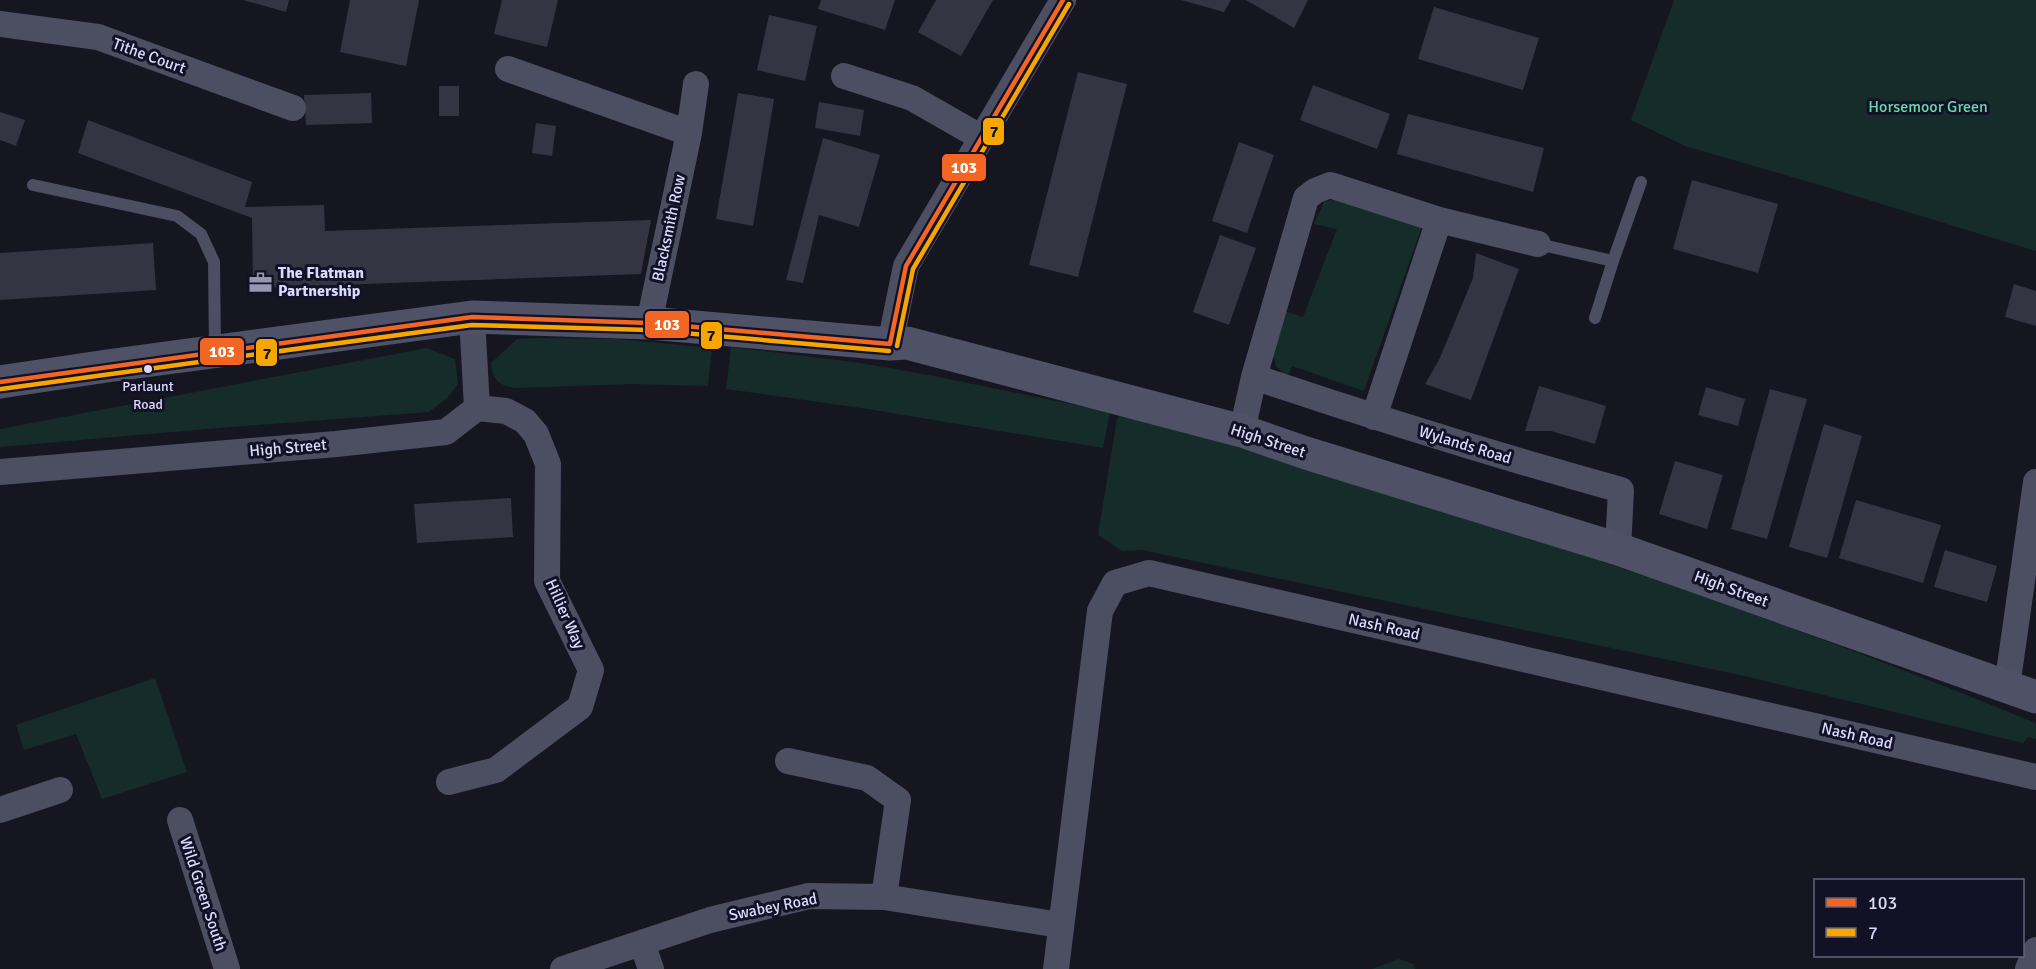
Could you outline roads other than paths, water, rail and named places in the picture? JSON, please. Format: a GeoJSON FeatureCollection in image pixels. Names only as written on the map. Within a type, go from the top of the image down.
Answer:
{"type":"FeatureCollection","features":[{"type":"Feature","properties":{"kind":"main road","name":"High Street"},"geometry":{"type":"LineString","coordinates":[[0,382],[472,317],[649,323],[890,344],[907,343],[1242,431],[1305,453],[1618,549],[2021,692]]}},
{"type":"Feature","properties":{"kind":"street"},"geometry":{"type":"LineString","coordinates":[[890,344],[906,266],[1063,0]]}},
{"type":"Feature","properties":{"kind":"street","name":"Tithe Court"},"geometry":{"type":"LineString","coordinates":[[0,24],[98,38],[293,108]]}},
{"type":"Feature","properties":{"kind":"street"},"geometry":{"type":"LineString","coordinates":[[508,69],[688,133]]}},
{"type":"Feature","properties":{"kind":"street"},"geometry":{"type":"LineString","coordinates":[[844,76],[912,98],[982,138]]}},
{"type":"Feature","properties":{"kind":"street","name":"Blacksmith Row"},"geometry":{"type":"LineString","coordinates":[[649,323],[696,84]]}},
{"type":"Feature","properties":{"kind":"street"},"geometry":{"type":"LineString","coordinates":[[1242,431],[1254,377],[1306,198],[1315,191],[1330,185],[1439,220],[1538,244]]}},
{"type":"Feature","properties":{"kind":"street"},"geometry":{"type":"LineString","coordinates":[[1374,417],[1439,220]]}},
{"type":"Feature","properties":{"kind":"street"},"geometry":{"type":"LineString","coordinates":[[472,317],[477,408]]}},
{"type":"Feature","properties":{"kind":"street","name":"Wylands Road"},"geometry":{"type":"LineString","coordinates":[[1254,377],[1514,461],[1621,490],[1618,549]]}},
{"type":"Feature","properties":{"kind":"street","name":"High Street"},"geometry":{"type":"LineString","coordinates":[[0,472],[336,444],[446,432],[477,408]]}},
{"type":"Feature","properties":{"kind":"street","name":"Hillier Way"},"geometry":{"type":"LineString","coordinates":[[449,782],[496,770],[580,707],[591,670],[547,581],[548,464],[536,434],[525,421],[506,411],[477,408]]}},
{"type":"Feature","properties":{"kind":"street"},"geometry":{"type":"LineString","coordinates":[[2021,692],[2036,483]]}},
{"type":"Feature","properties":{"kind":"street","name":"Nash Road"},"geometry":{"type":"LineString","coordinates":[[1056,969],[1100,611],[1114,583],[1149,573],[2036,777]]}},
{"type":"Feature","properties":{"kind":"street"},"geometry":{"type":"LineString","coordinates":[[788,761],[867,778],[898,800],[884,897]]}},
{"type":"Feature","properties":{"kind":"street"},"geometry":{"type":"LineString","coordinates":[[0,810],[60,790]]}},
{"type":"Feature","properties":{"kind":"street","name":"Wild Green South"},"geometry":{"type":"LineString","coordinates":[[180,820],[227,969]]}},
{"type":"Feature","properties":{"kind":"street","name":"Swabey Road"},"geometry":{"type":"LineString","coordinates":[[563,969],[710,920],[808,896],[884,897],[1060,925]]}},
{"type":"Feature","properties":{"kind":"street"},"geometry":{"type":"LineString","coordinates":[[642,943],[651,969]]}},
{"type":"Feature","properties":{"kind":"street"},"geometry":{"type":"LineString","coordinates":[[2028,969],[2036,950]]}},
{"type":"Feature","properties":{"kind":"lane"},"geometry":{"type":"LineString","coordinates":[[1595,318],[1641,182]]}},
{"type":"Feature","properties":{"kind":"lane"},"geometry":{"type":"LineString","coordinates":[[33,185],[177,216],[201,234],[214,262],[215,351]]}},
{"type":"Feature","properties":{"kind":"lane"},"geometry":{"type":"LineString","coordinates":[[1538,244],[1613,261]]}},
{"type":"Feature","properties":{"kind":"place","name":"The Flatman Partnership"},"geometry":{"type":"Point","coordinates":[260,282]}},
{"type":"Feature","properties":{"kind":"place","name":"Parlaunt Road"},"geometry":{"type":"Point","coordinates":[148,369]}},
{"type":"Feature","properties":{"kind":"park label","name":"Horsemoor Green"},"geometry":{"type":"Point","coordinates":[1928,107]}}]}
